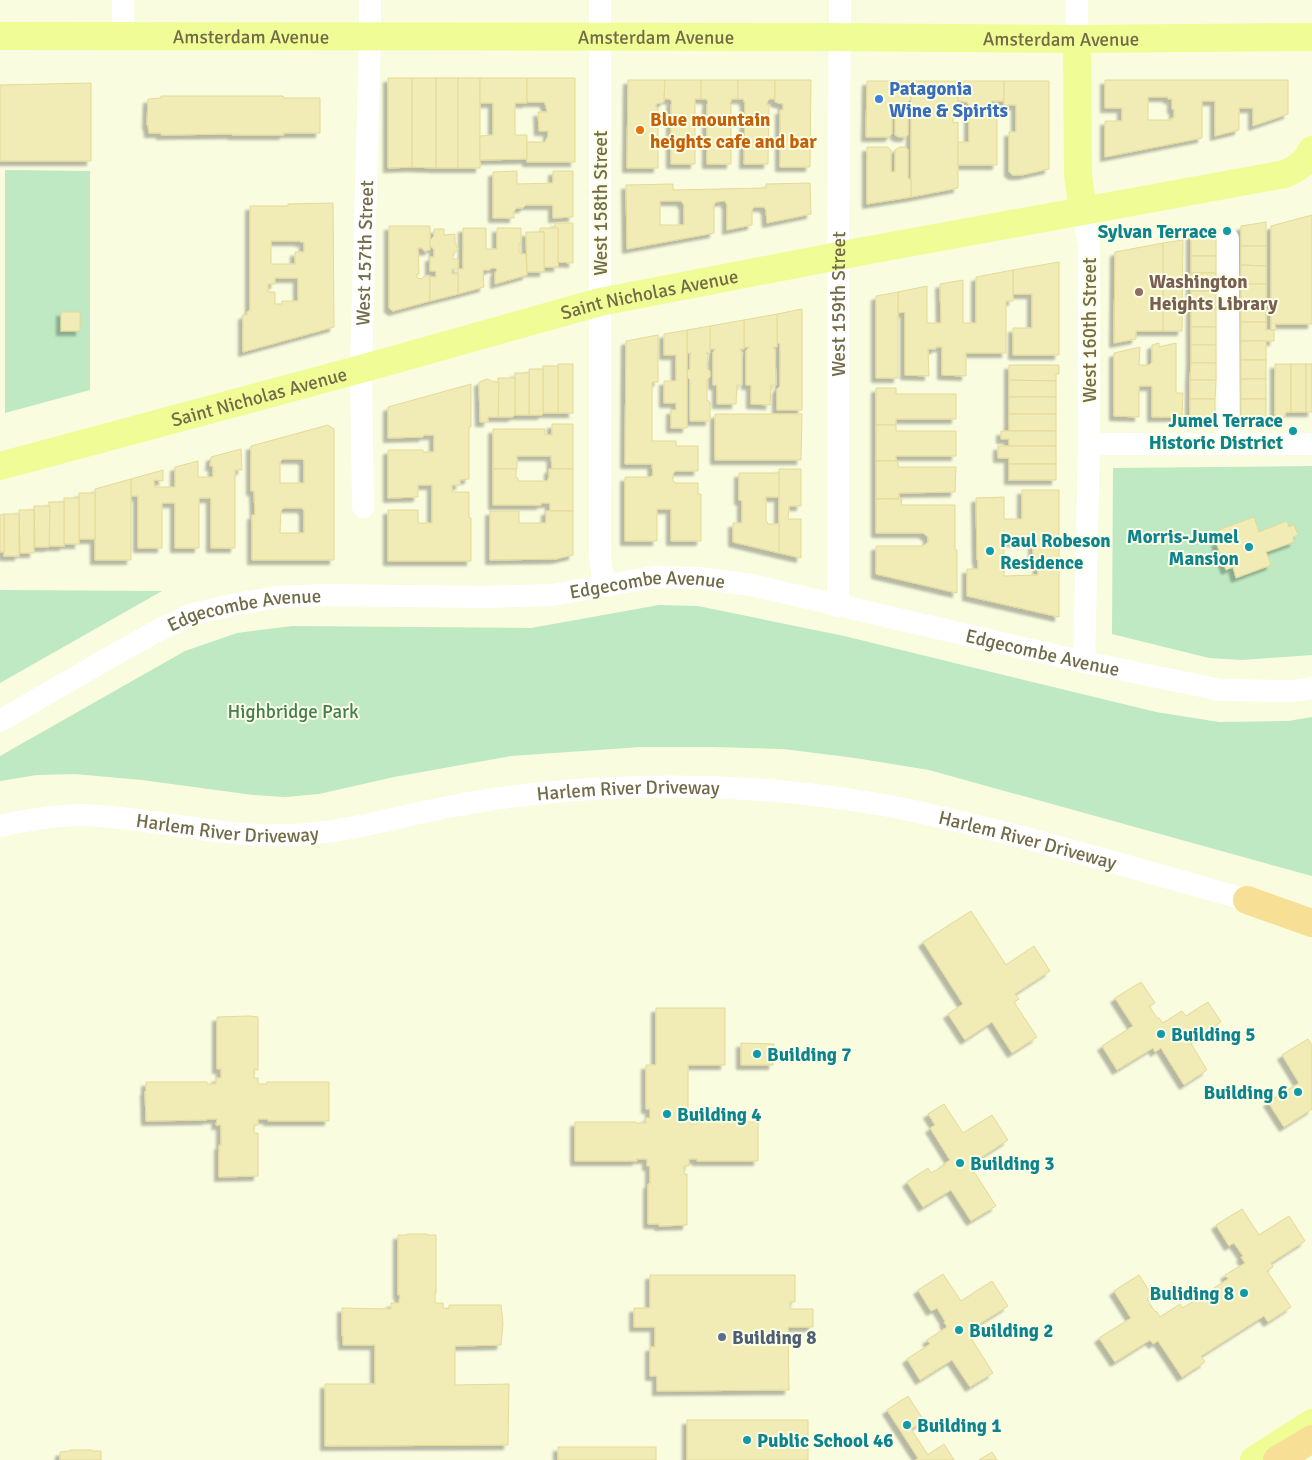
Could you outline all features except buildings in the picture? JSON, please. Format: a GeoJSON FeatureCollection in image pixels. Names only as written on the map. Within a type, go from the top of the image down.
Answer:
{"type":"FeatureCollection","features":[{"type":"Feature","properties":{"kind":"highway"},"geometry":{"type":"LineString","coordinates":[[1247,900],[1312,909]]}},
{"type":"Feature","properties":{"kind":"highway"},"geometry":{"type":"LineString","coordinates":[[1247,900],[1312,923]]}},
{"type":"Feature","properties":{"kind":"highway"},"geometry":{"type":"LineString","coordinates":[[1277,1460],[1312,1439]]}},
{"type":"Feature","properties":{"kind":"main road","name":"Amsterdam Avenue"},"geometry":{"type":"LineString","coordinates":[[0,36],[1077,39],[1312,37]]}},
{"type":"Feature","properties":{"kind":"main road","name":"West 160th Street"},"geometry":{"type":"LineString","coordinates":[[1077,39],[1078,175],[1083,211]]}},
{"type":"Feature","properties":{"kind":"main road"},"geometry":{"type":"LineString","coordinates":[[1285,174],[1302,165],[1308,159],[1312,150]]}},
{"type":"Feature","properties":{"kind":"main road","name":"Saint Nicholas Avenue"},"geometry":{"type":"LineString","coordinates":[[0,466],[361,370],[600,302],[838,256],[1285,174]]}},
{"type":"Feature","properties":{"kind":"main road"},"geometry":{"type":"LineString","coordinates":[[1247,900],[1312,931]]}},
{"type":"Feature","properties":{"kind":"main road"},"geometry":{"type":"LineString","coordinates":[[1254,1460],[1312,1423]]}},
{"type":"Feature","properties":{"kind":"street"},"geometry":{"type":"LineString","coordinates":[[122,0],[122,37]]}},
{"type":"Feature","properties":{"kind":"street","name":"West 157th Street"},"geometry":{"type":"LineString","coordinates":[[363,507],[361,370],[370,0]]}},
{"type":"Feature","properties":{"kind":"street","name":"West 158th Street"},"geometry":{"type":"LineString","coordinates":[[600,0],[600,557],[604,585]]}},
{"type":"Feature","properties":{"kind":"street","name":"West 159th Street"},"geometry":{"type":"LineString","coordinates":[[838,606],[840,0]]}},
{"type":"Feature","properties":{"kind":"street","name":"West 160th Street"},"geometry":{"type":"LineString","coordinates":[[1077,0],[1077,39]]}},
{"type":"Feature","properties":{"kind":"street","name":"Saint Nicholas Avenue"},"geometry":{"type":"LineString","coordinates":[[1285,174],[1312,170]]}},
{"type":"Feature","properties":{"kind":"street","name":"West 160th Street"},"geometry":{"type":"LineString","coordinates":[[1083,211],[1089,246],[1089,444],[1084,662]]}},
{"type":"Feature","properties":{"kind":"street"},"geometry":{"type":"LineString","coordinates":[[1228,239],[1229,444]]}},
{"type":"Feature","properties":{"kind":"street"},"geometry":{"type":"LineString","coordinates":[[1089,444],[1312,444]]}},
{"type":"Feature","properties":{"kind":"street","name":"Edgecombe Avenue"},"geometry":{"type":"LineString","coordinates":[[0,721],[159,630],[193,614],[237,604],[278,597],[324,595],[485,597],[552,595],[654,578],[700,578],[750,586],[1084,662],[1221,690],[1294,691],[1312,688]]}},
{"type":"Feature","properties":{"kind":"street","name":"Harlem River Driveway"},"geometry":{"type":"LineString","coordinates":[[0,826],[44,817],[81,815],[222,831],[290,835],[338,830],[452,806],[539,794],[630,787],[696,787],[757,790],[849,799],[936,815],[1247,900]]}},
{"type":"Feature","properties":{"kind":"green space"},"geometry":{"type":"Polygon","coordinates":[[[5,170],[90,171],[90,390],[5,413],[5,170]]]}},
{"type":"Feature","properties":{"kind":"green space"},"geometry":{"type":"Polygon","coordinates":[[[1312,466],[1312,655],[1242,660],[1209,658],[1112,634],[1113,468],[1312,466]]]}},
{"type":"Feature","properties":{"kind":"green space"},"geometry":{"type":"Polygon","coordinates":[[[0,590],[162,591],[0,683],[0,590]]]}},
{"type":"Feature","properties":{"kind":"green space","name":"Highbridge Park"},"geometry":{"type":"Polygon","coordinates":[[[659,605],[698,606],[844,636],[1156,712],[1219,722],[1288,721],[1312,717],[1312,876],[929,770],[783,749],[641,747],[511,756],[394,777],[319,794],[285,797],[75,774],[37,775],[0,781],[0,756],[185,651],[237,633],[292,626],[531,628],[659,605]]]}},
{"type":"Feature","properties":{"kind":"place","name":"Patagonia Wine & Spirits"},"geometry":{"type":"Point","coordinates":[879,99]}},
{"type":"Feature","properties":{"kind":"place","name":"Blue mountain heights cafe and bar"},"geometry":{"type":"Point","coordinates":[640,130]}},
{"type":"Feature","properties":{"kind":"place","name":"Sylvan Terrace"},"geometry":{"type":"Point","coordinates":[1227,231]}},
{"type":"Feature","properties":{"kind":"place","name":"Washington Heights Library"},"geometry":{"type":"Point","coordinates":[1139,292]}},
{"type":"Feature","properties":{"kind":"place","name":"Jumel Terrace Historic District"},"geometry":{"type":"Point","coordinates":[1293,431]}},
{"type":"Feature","properties":{"kind":"place","name":"Morris-Jumel Mansion"},"geometry":{"type":"Point","coordinates":[1249,547]}},
{"type":"Feature","properties":{"kind":"place","name":"Paul Robeson Residence"},"geometry":{"type":"Point","coordinates":[990,551]}},
{"type":"Feature","properties":{"kind":"place","name":"Building 5"},"geometry":{"type":"Point","coordinates":[1161,1034]}},
{"type":"Feature","properties":{"kind":"place","name":"Building 7"},"geometry":{"type":"Point","coordinates":[757,1054]}},
{"type":"Feature","properties":{"kind":"place","name":"Building 6"},"geometry":{"type":"Point","coordinates":[1298,1092]}},
{"type":"Feature","properties":{"kind":"place","name":"Building 4"},"geometry":{"type":"Point","coordinates":[667,1114]}},
{"type":"Feature","properties":{"kind":"place","name":"Building 3"},"geometry":{"type":"Point","coordinates":[960,1163]}},
{"type":"Feature","properties":{"kind":"place","name":"Buliding 8"},"geometry":{"type":"Point","coordinates":[1244,1293]}},
{"type":"Feature","properties":{"kind":"place","name":"Building 2"},"geometry":{"type":"Point","coordinates":[959,1330]}},
{"type":"Feature","properties":{"kind":"place","name":"Building 8"},"geometry":{"type":"Point","coordinates":[722,1337]}},
{"type":"Feature","properties":{"kind":"place","name":"Building 1"},"geometry":{"type":"Point","coordinates":[907,1425]}},
{"type":"Feature","properties":{"kind":"place","name":"Public School 46"},"geometry":{"type":"Point","coordinates":[747,1440]}}]}
